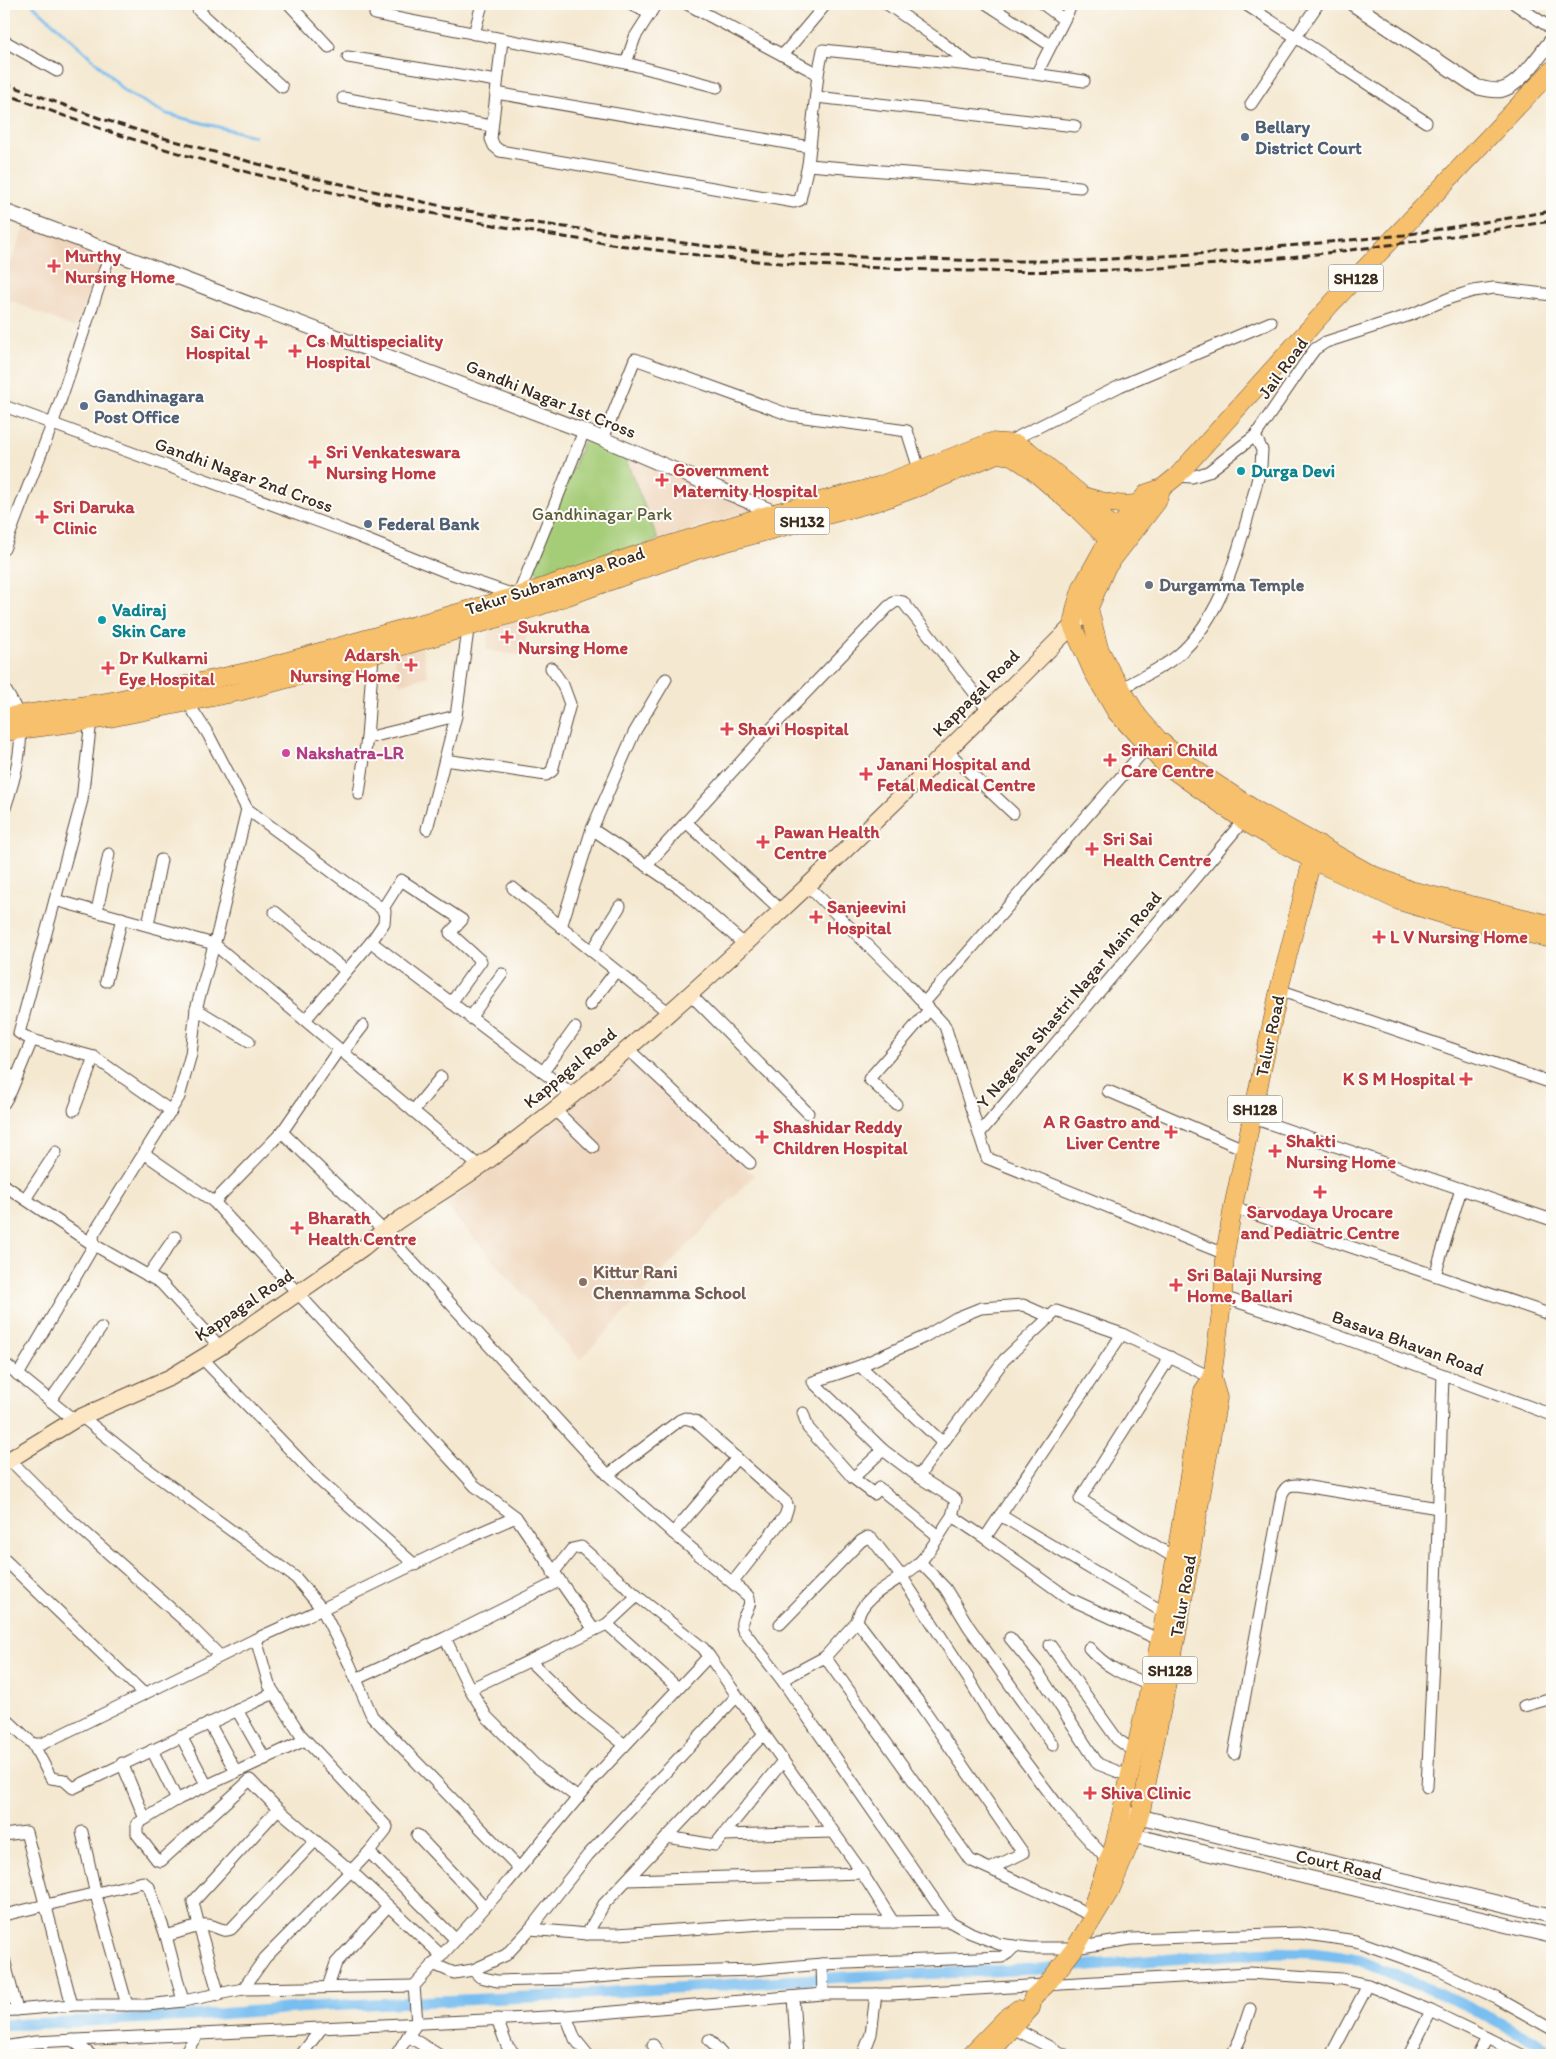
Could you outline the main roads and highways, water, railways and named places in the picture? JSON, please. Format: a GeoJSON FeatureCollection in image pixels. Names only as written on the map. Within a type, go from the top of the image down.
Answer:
{"type":"FeatureCollection","features":[{"type":"Feature","properties":{"kind":"main road","name":"SH128"},"geometry":{"type":"LineString","coordinates":[[1089,608],[1117,540],[1137,504],[1147,493],[1162,488],[1178,476],[1333,302],[1552,70]]}},
{"type":"Feature","properties":{"kind":"main road","name":"Tekur Subramanya Road"},"geometry":{"type":"LineString","coordinates":[[11,723],[110,718],[188,703],[314,672],[463,630],[642,553],[774,513],[878,486],[984,444],[1008,442],[1017,444],[1029,451],[1083,496]]}},
{"type":"Feature","properties":{"kind":"main road","name":"Tekur Subramanya Road"},"geometry":{"type":"LineString","coordinates":[[11,723],[260,669],[470,609],[522,603],[697,550],[901,494],[990,456],[1002,453],[1012,456],[1036,474],[1117,540]]}},
{"type":"Feature","properties":{"kind":"main road","name":"SH128"},"geometry":{"type":"LineString","coordinates":[[1117,540],[1157,502],[1162,488]]}},
{"type":"Feature","properties":{"kind":"main road"},"geometry":{"type":"LineString","coordinates":[[1083,496],[1122,506],[1137,504]]}},
{"type":"Feature","properties":{"kind":"main road","name":"SH132"},"geometry":{"type":"LineString","coordinates":[[1083,496],[1117,540]]}},
{"type":"Feature","properties":{"kind":"main road"},"geometry":{"type":"LineString","coordinates":[[1117,540],[1082,588],[1072,625],[1093,672],[1116,712],[1163,762],[1244,820],[1316,852],[1410,890],[1552,925]]}},
{"type":"Feature","properties":{"kind":"main road"},"geometry":{"type":"LineString","coordinates":[[1089,608],[1099,648],[1121,689],[1138,716],[1158,739],[1182,760],[1316,852],[1399,902],[1452,917],[1552,939]]}},
{"type":"Feature","properties":{"kind":"main road","name":"Kappagal Road"},"geometry":{"type":"LineString","coordinates":[[7,1462],[78,1419],[171,1377],[220,1347],[364,1247],[384,1230],[480,1167],[554,1109],[627,1048],[808,886],[947,751],[1089,608]]}},
{"type":"Feature","properties":{"kind":"main road","name":"Talur Road"},"geometry":{"type":"LineString","coordinates":[[1075,1948],[1108,1861],[1139,1816],[1177,1634],[1218,1398],[1212,1378],[1223,1297],[1225,1254],[1233,1207],[1279,990],[1316,852]]}},
{"type":"Feature","properties":{"kind":"main road","name":"Talur Road"},"geometry":{"type":"LineString","coordinates":[[970,2055],[1004,2019],[1033,1997],[1046,1984],[1075,1948],[1111,1888],[1125,1834],[1121,1812],[1160,1640],[1203,1391],[1212,1378]]}},
{"type":"Feature","properties":{"kind":"main road","name":"Talur Road"},"geometry":{"type":"LineString","coordinates":[[988,2055],[1031,2008],[1033,1997]]}},
{"type":"Feature","properties":{"kind":"waterway"},"geometry":{"type":"LineString","coordinates":[[32,4],[96,62],[125,92],[167,114],[254,136]]}},
{"type":"Feature","properties":{"kind":"waterway"},"geometry":{"type":"LineString","coordinates":[[4,2025],[191,2016],[324,2006],[553,1996],[844,1977],[1037,1969],[1268,1952],[1311,1953],[1353,1958],[1455,2000],[1531,2039],[1552,2053]]}},
{"type":"Feature","properties":{"kind":"railway"},"geometry":{"type":"LineString","coordinates":[[4,83],[99,118],[153,135],[287,172],[446,207],[528,222],[728,249],[821,256],[991,261],[1077,261],[1213,253],[1404,235],[1552,211]]}},
{"type":"Feature","properties":{"kind":"railway"},"geometry":{"type":"LineString","coordinates":[[4,93],[82,122],[170,151],[248,172],[367,200],[525,231],[645,249],[765,262],[978,271],[1136,269],[1293,257],[1552,221]]}},
{"type":"Feature","properties":{"kind":"place","name":"Bellary District Court"},"geometry":{"type":"Point","coordinates":[1245,137]}},
{"type":"Feature","properties":{"kind":"place","name":"Murthy Nursing Home"},"geometry":{"type":"Point","coordinates":[54,266]}},
{"type":"Feature","properties":{"kind":"place","name":"Sai City Hospital"},"geometry":{"type":"Point","coordinates":[261,342]}},
{"type":"Feature","properties":{"kind":"place","name":"Cs Multispeciality Hospital"},"geometry":{"type":"Point","coordinates":[295,351]}},
{"type":"Feature","properties":{"kind":"place","name":"Gandhinagara Post Office"},"geometry":{"type":"Point","coordinates":[84,406]}},
{"type":"Feature","properties":{"kind":"place","name":"Sri Venkateswara Nursing Home"},"geometry":{"type":"Point","coordinates":[315,462]}},
{"type":"Feature","properties":{"kind":"place","name":"Durga Devi"},"geometry":{"type":"Point","coordinates":[1241,471]}},
{"type":"Feature","properties":{"kind":"place","name":"Government Maternity Hospital"},"geometry":{"type":"Point","coordinates":[662,480]}},
{"type":"Feature","properties":{"kind":"place","name":"Sri Daruka Clinic"},"geometry":{"type":"Point","coordinates":[42,517]}},
{"type":"Feature","properties":{"kind":"place","name":"Federal Bank"},"geometry":{"type":"Point","coordinates":[368,524]}},
{"type":"Feature","properties":{"kind":"place","name":"Durgamma Temple"},"geometry":{"type":"Point","coordinates":[1149,585]}},
{"type":"Feature","properties":{"kind":"place","name":"Vadiraj Skin Care"},"geometry":{"type":"Point","coordinates":[102,620]}},
{"type":"Feature","properties":{"kind":"place","name":"Sukrutha Nursing Home"},"geometry":{"type":"Point","coordinates":[507,637]}},
{"type":"Feature","properties":{"kind":"place","name":"Adarsh Nursing Home"},"geometry":{"type":"Point","coordinates":[411,665]}},
{"type":"Feature","properties":{"kind":"place","name":"Dr Kulkarni Eye Hospital"},"geometry":{"type":"Point","coordinates":[108,668]}},
{"type":"Feature","properties":{"kind":"place","name":"Shavi Hospital"},"geometry":{"type":"Point","coordinates":[727,729]}},
{"type":"Feature","properties":{"kind":"place","name":"Nakshatra-LR"},"geometry":{"type":"Point","coordinates":[286,753]}},
{"type":"Feature","properties":{"kind":"place","name":"Srihari Child Care Centre"},"geometry":{"type":"Point","coordinates":[1110,760]}},
{"type":"Feature","properties":{"kind":"place","name":"Janani Hospital and Fetal Medical Centre"},"geometry":{"type":"Point","coordinates":[866,774]}},
{"type":"Feature","properties":{"kind":"place","name":"Pawan Health Centre"},"geometry":{"type":"Point","coordinates":[763,842]}},
{"type":"Feature","properties":{"kind":"place","name":"Sri Sai Health Centre"},"geometry":{"type":"Point","coordinates":[1092,849]}},
{"type":"Feature","properties":{"kind":"place","name":"Sanjeevini Hospital"},"geometry":{"type":"Point","coordinates":[816,917]}},
{"type":"Feature","properties":{"kind":"place","name":"L V Nursing Home"},"geometry":{"type":"Point","coordinates":[1379,937]}},
{"type":"Feature","properties":{"kind":"place","name":"K S M Hospital"},"geometry":{"type":"Point","coordinates":[1466,1079]}},
{"type":"Feature","properties":{"kind":"place","name":"A R Gastro and Liver Centre"},"geometry":{"type":"Point","coordinates":[1171,1132]}},
{"type":"Feature","properties":{"kind":"place","name":"Shashidar Reddy Children Hospital"},"geometry":{"type":"Point","coordinates":[762,1137]}},
{"type":"Feature","properties":{"kind":"place","name":"Shakti Nursing Home"},"geometry":{"type":"Point","coordinates":[1275,1151]}},
{"type":"Feature","properties":{"kind":"place","name":"Sarvodaya Urocare and Pediatric Centre"},"geometry":{"type":"Point","coordinates":[1320,1192]}},
{"type":"Feature","properties":{"kind":"place","name":"Bharath Health Centre"},"geometry":{"type":"Point","coordinates":[297,1228]}},
{"type":"Feature","properties":{"kind":"place","name":"Kittur Rani Chennamma School"},"geometry":{"type":"Point","coordinates":[583,1282]}},
{"type":"Feature","properties":{"kind":"place","name":"Sri Balaji Nursing Home, Ballari"},"geometry":{"type":"Point","coordinates":[1176,1285]}},
{"type":"Feature","properties":{"kind":"place","name":"Shiva Clinic"},"geometry":{"type":"Point","coordinates":[1090,1793]}},
{"type":"Feature","properties":{"kind":"park label","name":"Gandhinagar Park"},"geometry":{"type":"Point","coordinates":[602,514]}}]}
